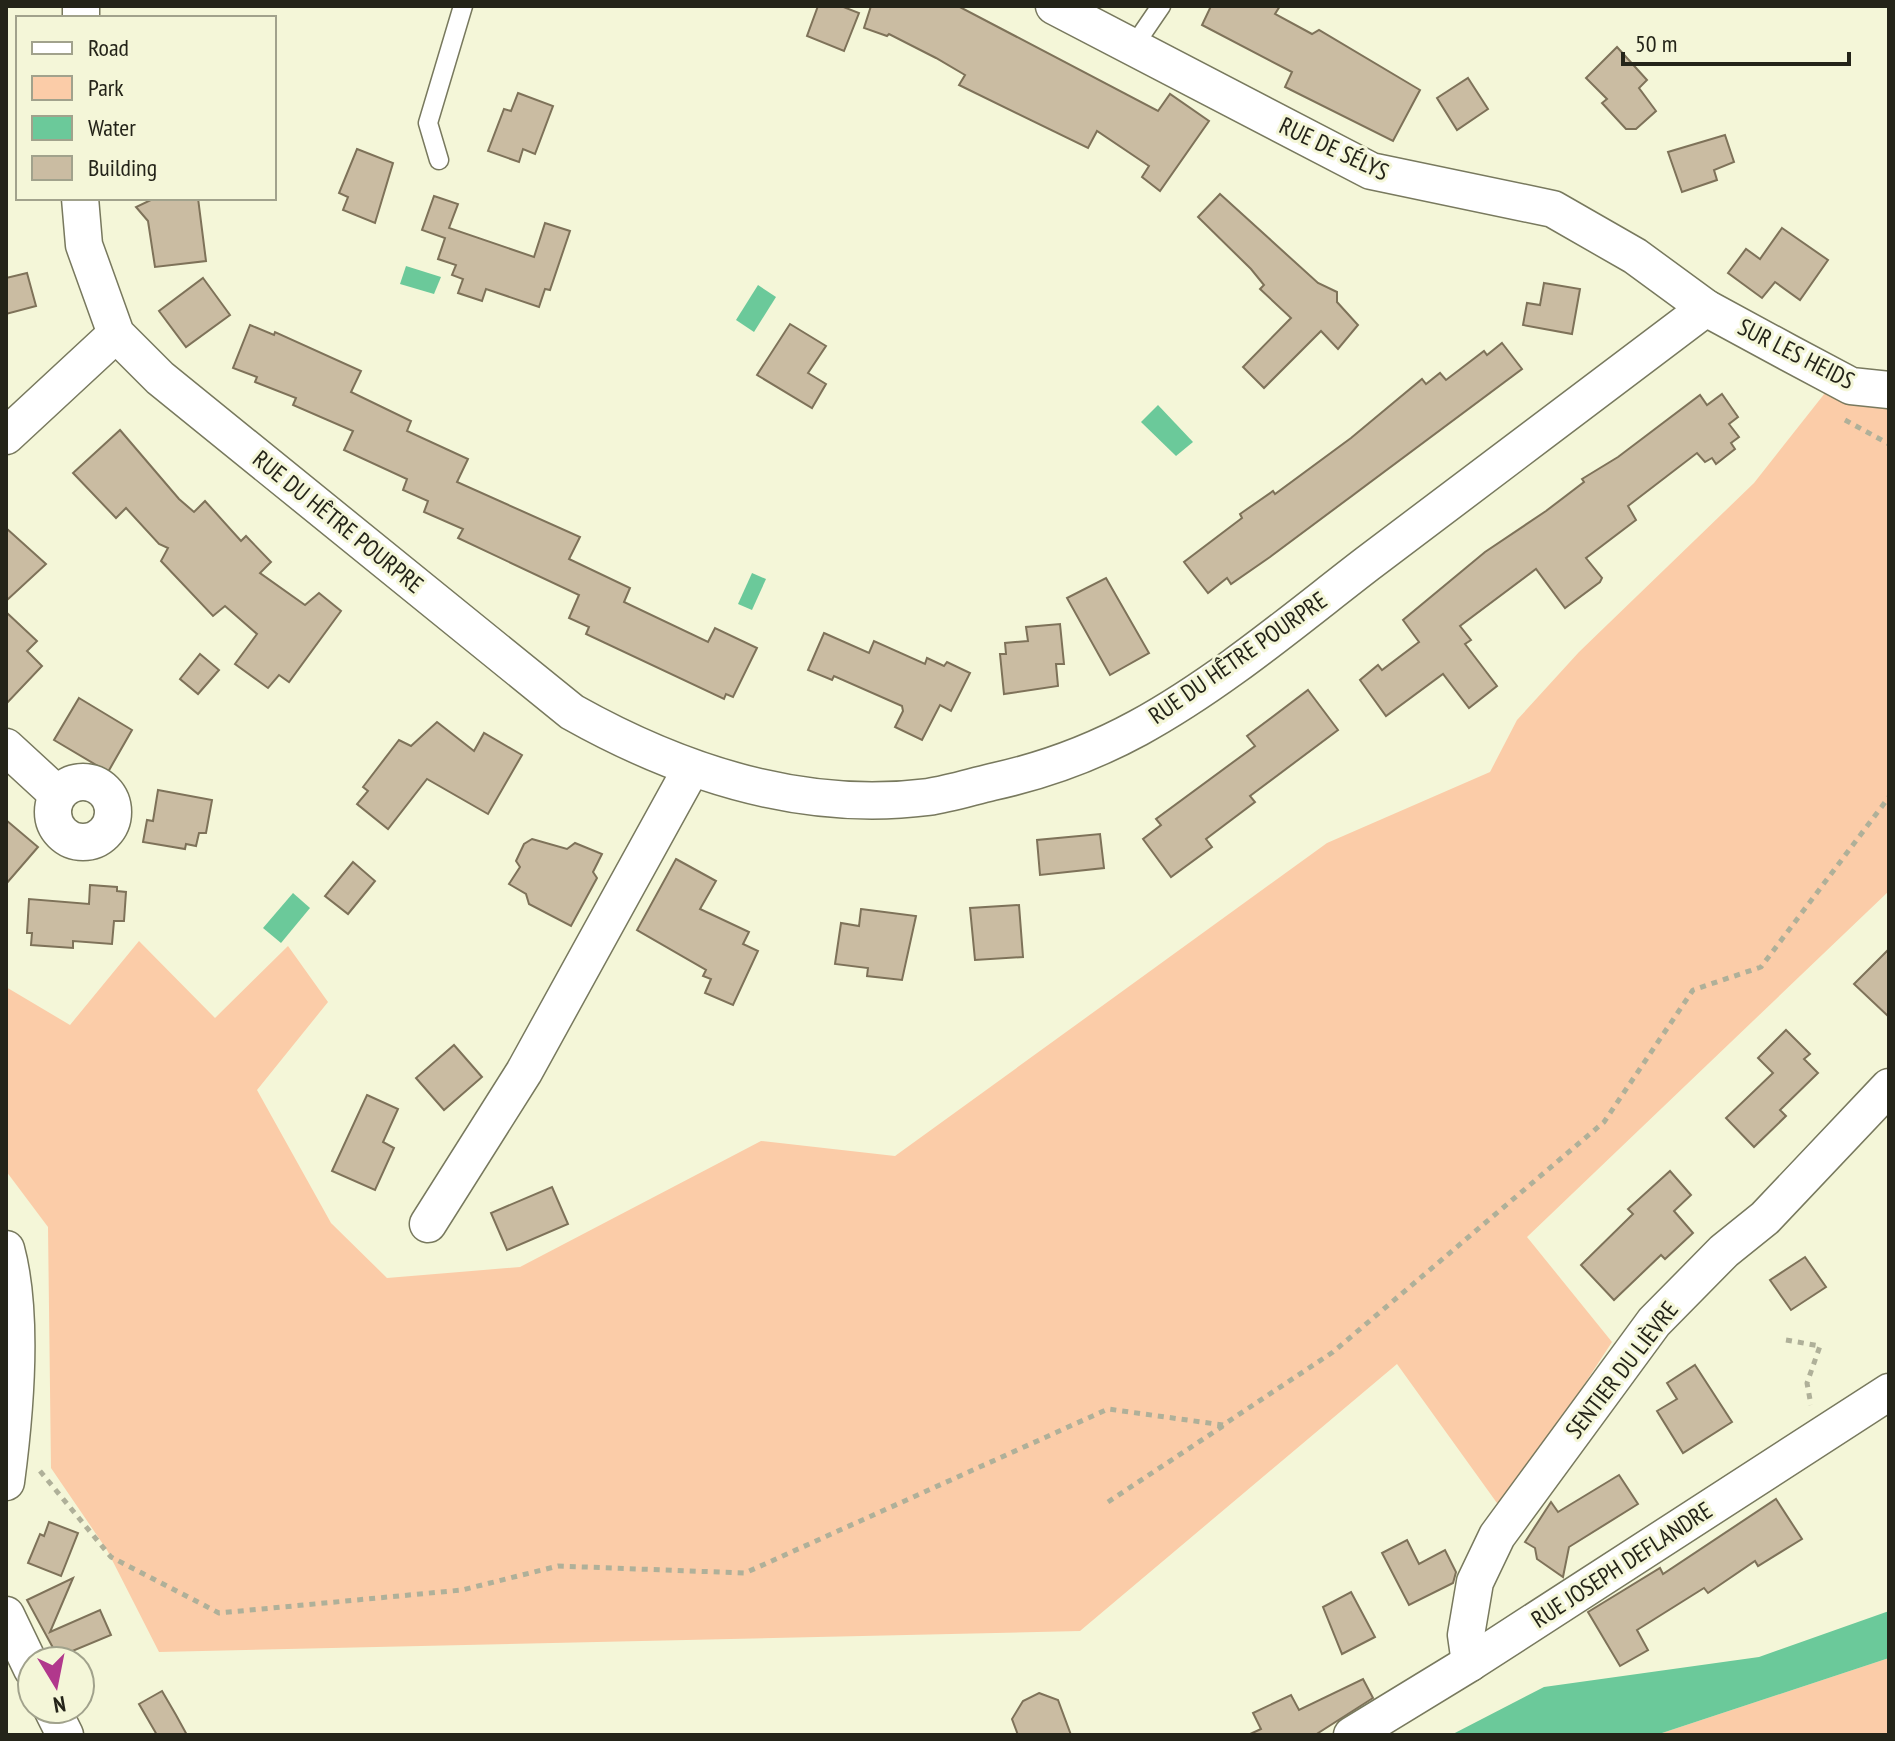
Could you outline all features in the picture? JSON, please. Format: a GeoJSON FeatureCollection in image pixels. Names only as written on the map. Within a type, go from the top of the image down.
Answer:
{"type":"FeatureCollection","features":[{"type":"Feature","properties":{"kind":"street","name":"RUE DE SÉLYS"},"geometry":{"type":"LineString","coordinates":[[1054,6],[1371,171],[1553,209],[1635,256],[1706,308]]}},
{"type":"Feature","properties":{"kind":"street","name":"RUE DU HÊTRE POURPRE"},"geometry":{"type":"LineString","coordinates":[[80,200],[84,245],[116,334],[160,378],[572,712],[626,742],[691,769],[770,790],[843,800],[928,797],[1013,777],[1083,755],[1138,728],[1215,679],[1706,308]]}},
{"type":"Feature","properties":{"kind":"street","name":"SUR LES HEIDS"},"geometry":{"type":"LineString","coordinates":[[1706,308],[1851,386],[1889,390]]}},
{"type":"Feature","properties":{"kind":"street"},"geometry":{"type":"LineString","coordinates":[[6,436],[116,334]]}},
{"type":"Feature","properties":{"kind":"street"},"geometry":{"type":"LineString","coordinates":[[6,747],[57,794]]}},
{"type":"Feature","properties":{"kind":"street"},"geometry":{"type":"LineString","coordinates":[[428,1224],[524,1072],[691,769]]}},
{"type":"Feature","properties":{"kind":"street","name":"SENTIER DU LIÈVRE"},"geometry":{"type":"LineString","coordinates":[[1470,1663],[1466,1635],[1475,1582],[1497,1536],[1534,1485],[1654,1322],[1724,1251],[1765,1218],[1889,1087]]}},
{"type":"Feature","properties":{"kind":"street"},"geometry":{"type":"LineString","coordinates":[[6,1249],[16,1283],[6,1482]]}},
{"type":"Feature","properties":{"kind":"street","name":"RUE JOSEPH DEFLANDRE"},"geometry":{"type":"LineString","coordinates":[[1352,1735],[1470,1663],[1889,1392]]}},
{"type":"Feature","properties":{"kind":"street"},"geometry":{"type":"LineString","coordinates":[[6,1615],[20,1645]]}},
{"type":"Feature","properties":{"kind":"lane"},"geometry":{"type":"LineString","coordinates":[[439,160],[428,123],[463,6]]}},
{"type":"Feature","properties":{"kind":"lane"},"geometry":{"type":"LineString","coordinates":[[1133,47],[1161,6]]}},
{"type":"Feature","properties":{"kind":"path"},"geometry":{"type":"LineString","coordinates":[[1108,1502],[1333,1352],[1604,1122],[1693,990],[1761,967],[1889,797]]}},
{"type":"Feature","properties":{"kind":"path"},"geometry":{"type":"LineString","coordinates":[[1786,1340],[1820,1346],[1807,1383],[1814,1419],[1811,1441]]}},
{"type":"Feature","properties":{"kind":"path"},"geometry":{"type":"LineString","coordinates":[[9,1442],[111,1557],[219,1613],[462,1590],[558,1566],[745,1573],[1108,1409],[1223,1425]]}},
{"type":"Feature","properties":{"kind":"green space"},"geometry":{"type":"Polygon","coordinates":[[[1825,393],[1889,406],[1889,891],[1527,1237],[1612,1342],[1502,1510],[1397,1364],[1080,1631],[159,1652],[107,1550],[51,1468],[48,1227],[6,1171],[6,987],[70,1025],[139,941],[215,1018],[288,946],[328,1002],[257,1090],[331,1223],[387,1278],[520,1267],[761,1141],[895,1156],[1327,843],[1490,772],[1517,720],[1579,652],[1754,483],[1825,393]]]}},
{"type":"Feature","properties":{"kind":"green space"},"geometry":{"type":"Polygon","coordinates":[[[1889,1658],[1889,1735],[1656,1735],[1889,1658]]]}},
{"type":"Feature","properties":{"kind":"water"},"geometry":{"type":"Polygon","coordinates":[[[406,266],[441,277],[434,294],[400,284],[406,266]]]}},
{"type":"Feature","properties":{"kind":"water"},"geometry":{"type":"Polygon","coordinates":[[[758,285],[776,297],[754,332],[736,320],[758,285]]]}},
{"type":"Feature","properties":{"kind":"water"},"geometry":{"type":"Polygon","coordinates":[[[1158,405],[1193,442],[1176,456],[1141,422],[1158,405]]]}},
{"type":"Feature","properties":{"kind":"water"},"geometry":{"type":"Polygon","coordinates":[[[752,573],[766,579],[752,610],[738,604],[752,573]]]}},
{"type":"Feature","properties":{"kind":"water"},"geometry":{"type":"Polygon","coordinates":[[[293,893],[310,908],[281,943],[263,928],[293,893]]]}},
{"type":"Feature","properties":{"kind":"water"},"geometry":{"type":"Polygon","coordinates":[[[1889,1611],[1889,1658],[1656,1735],[1451,1735],[1544,1687],[1759,1657],[1889,1611]]]}},
{"type":"Feature","properties":{"kind":"building"},"geometry":{"type":"Polygon","coordinates":[[[818,6],[841,6],[859,13],[844,51],[807,36],[818,6]]]}},
{"type":"Feature","properties":{"kind":"building"},"geometry":{"type":"Polygon","coordinates":[[[871,6],[958,6],[1158,111],[1170,94],[1209,121],[1160,191],[1142,177],[1149,166],[1097,131],[1088,148],[959,85],[965,75],[936,58],[889,34],[887,36],[864,28],[871,6]]]}},
{"type":"Feature","properties":{"kind":"building"},"geometry":{"type":"Polygon","coordinates":[[[1211,6],[1280,6],[1275,14],[1312,34],[1319,30],[1420,90],[1393,141],[1285,87],[1292,72],[1202,25],[1211,6]]]}},
{"type":"Feature","properties":{"kind":"building"},"geometry":{"type":"Polygon","coordinates":[[[1617,47],[1647,80],[1639,88],[1656,111],[1636,129],[1626,129],[1602,103],[1607,99],[1586,78],[1617,47]]]}},
{"type":"Feature","properties":{"kind":"building"},"geometry":{"type":"Polygon","coordinates":[[[1468,78],[1488,109],[1457,130],[1437,98],[1468,78]]]}},
{"type":"Feature","properties":{"kind":"building"},"geometry":{"type":"Polygon","coordinates":[[[518,93],[553,106],[535,154],[523,149],[519,162],[488,151],[504,109],[511,111],[518,93]]]}},
{"type":"Feature","properties":{"kind":"building"},"geometry":{"type":"Polygon","coordinates":[[[1725,135],[1734,162],[1714,170],[1717,180],[1682,192],[1668,152],[1725,135]]]}},
{"type":"Feature","properties":{"kind":"building"},"geometry":{"type":"Polygon","coordinates":[[[357,149],[393,163],[375,223],[343,210],[348,197],[339,193],[357,149]]]}},
{"type":"Feature","properties":{"kind":"building"},"geometry":{"type":"Polygon","coordinates":[[[1220,194],[1318,283],[1337,292],[1337,302],[1358,325],[1338,349],[1321,331],[1264,388],[1243,367],[1291,318],[1260,289],[1264,285],[1251,269],[1198,217],[1220,194]]]}},
{"type":"Feature","properties":{"kind":"building"},"geometry":{"type":"Polygon","coordinates":[[[434,196],[458,204],[449,228],[534,257],[545,223],[570,231],[550,290],[545,289],[539,307],[486,289],[482,301],[458,293],[463,279],[452,275],[456,265],[438,259],[445,238],[422,230],[434,196]]]}},
{"type":"Feature","properties":{"kind":"building"},"geometry":{"type":"Polygon","coordinates":[[[151,200],[198,200],[206,261],[155,267],[148,221],[136,207],[151,200]]]}},
{"type":"Feature","properties":{"kind":"building"},"geometry":{"type":"Polygon","coordinates":[[[1782,228],[1828,260],[1800,300],[1775,282],[1762,298],[1728,273],[1746,249],[1760,259],[1782,228]]]}},
{"type":"Feature","properties":{"kind":"building"},"geometry":{"type":"Polygon","coordinates":[[[27,273],[36,306],[6,314],[6,278],[27,273]]]}},
{"type":"Feature","properties":{"kind":"building"},"geometry":{"type":"Polygon","coordinates":[[[203,278],[230,315],[186,347],[159,311],[203,278]]]}},
{"type":"Feature","properties":{"kind":"building"},"geometry":{"type":"Polygon","coordinates":[[[1544,283],[1580,289],[1572,334],[1523,325],[1527,303],[1540,305],[1544,283]]]}},
{"type":"Feature","properties":{"kind":"building"},"geometry":{"type":"Polygon","coordinates":[[[790,324],[826,346],[808,373],[826,384],[812,408],[757,375],[790,324]]]}},
{"type":"Feature","properties":{"kind":"building"},"geometry":{"type":"Polygon","coordinates":[[[250,325],[274,335],[275,332],[361,371],[351,392],[411,421],[407,431],[468,459],[457,482],[580,537],[569,559],[630,588],[624,602],[708,642],[715,628],[757,648],[733,697],[726,694],[724,699],[586,634],[589,627],[569,618],[579,595],[458,538],[463,529],[424,512],[428,501],[403,490],[407,479],[344,450],[353,431],[293,405],[296,398],[255,382],[257,377],[233,368],[250,325]]]}},
{"type":"Feature","properties":{"kind":"building"},"geometry":{"type":"Polygon","coordinates":[[[1502,343],[1522,369],[1231,584],[1227,578],[1208,593],[1184,562],[1242,518],[1240,514],[1273,491],[1275,494],[1351,438],[1422,379],[1426,384],[1440,373],[1446,380],[1484,351],[1487,355],[1502,343]]]}},
{"type":"Feature","properties":{"kind":"building"},"geometry":{"type":"Polygon","coordinates":[[[1722,394],[1738,417],[1729,424],[1739,437],[1731,443],[1735,449],[1716,464],[1712,458],[1705,462],[1697,453],[1628,506],[1636,520],[1586,558],[1602,578],[1600,582],[1565,608],[1536,569],[1460,626],[1471,640],[1465,644],[1497,686],[1469,708],[1443,674],[1386,716],[1360,680],[1378,665],[1382,670],[1419,642],[1403,620],[1485,552],[1546,511],[1584,482],[1582,479],[1618,457],[1700,395],[1707,405],[1722,394]]]}},
{"type":"Feature","properties":{"kind":"building"},"geometry":{"type":"Polygon","coordinates":[[[120,430],[179,499],[194,512],[205,501],[241,541],[246,536],[271,562],[260,573],[305,605],[319,593],[341,611],[289,682],[279,675],[268,688],[235,664],[257,634],[225,606],[213,616],[161,561],[168,548],[159,544],[126,508],[116,518],[73,473],[120,430]]]}},
{"type":"Feature","properties":{"kind":"building"},"geometry":{"type":"Polygon","coordinates":[[[6,528],[46,564],[6,601],[6,528]]]}},
{"type":"Feature","properties":{"kind":"building"},"geometry":{"type":"Polygon","coordinates":[[[1106,578],[1149,653],[1110,675],[1067,598],[1106,578]]]}},
{"type":"Feature","properties":{"kind":"building"},"geometry":{"type":"Polygon","coordinates":[[[6,612],[37,641],[27,651],[42,666],[6,704],[6,612]]]}},
{"type":"Feature","properties":{"kind":"building"},"geometry":{"type":"Polygon","coordinates":[[[1060,624],[1064,664],[1056,664],[1058,686],[1004,694],[1000,654],[1006,654],[1005,643],[1028,641],[1026,627],[1060,624]]]}},
{"type":"Feature","properties":{"kind":"building"},"geometry":{"type":"Polygon","coordinates":[[[824,633],[869,653],[874,641],[925,664],[927,658],[944,666],[947,662],[970,673],[951,711],[940,705],[922,740],[895,727],[903,711],[902,706],[834,676],[832,680],[808,670],[824,633]]]}},
{"type":"Feature","properties":{"kind":"building"},"geometry":{"type":"Polygon","coordinates":[[[200,654],[219,670],[198,694],[180,679],[200,654]]]}},
{"type":"Feature","properties":{"kind":"building"},"geometry":{"type":"Polygon","coordinates":[[[1308,690],[1338,730],[1250,796],[1255,802],[1206,839],[1212,847],[1171,877],[1143,839],[1161,825],[1156,819],[1255,746],[1247,736],[1308,690]]]}},
{"type":"Feature","properties":{"kind":"building"},"geometry":{"type":"Polygon","coordinates":[[[79,698],[132,730],[108,772],[54,740],[79,698]]]}},
{"type":"Feature","properties":{"kind":"building"},"geometry":{"type":"Polygon","coordinates":[[[437,722],[474,751],[484,733],[522,755],[488,814],[427,779],[388,829],[357,804],[368,791],[363,787],[399,740],[411,746],[437,722]]]}},
{"type":"Feature","properties":{"kind":"building"},"geometry":{"type":"Polygon","coordinates":[[[158,790],[212,800],[206,833],[199,833],[196,846],[186,844],[185,849],[143,842],[147,820],[153,821],[158,790]]]}},
{"type":"Feature","properties":{"kind":"building"},"geometry":{"type":"Polygon","coordinates":[[[6,820],[38,847],[6,884],[6,820]]]}},
{"type":"Feature","properties":{"kind":"building"},"geometry":{"type":"Polygon","coordinates":[[[1100,834],[1104,868],[1040,875],[1037,840],[1100,834]]]}},
{"type":"Feature","properties":{"kind":"building"},"geometry":{"type":"Polygon","coordinates":[[[532,839],[567,849],[575,843],[602,854],[593,872],[597,878],[571,926],[529,904],[526,894],[509,884],[520,867],[516,861],[524,844],[532,839]]]}},
{"type":"Feature","properties":{"kind":"building"},"geometry":{"type":"Polygon","coordinates":[[[676,859],[716,881],[700,909],[749,932],[743,944],[758,951],[733,1005],[705,993],[711,979],[703,976],[706,970],[637,930],[676,859]]]}},
{"type":"Feature","properties":{"kind":"building"},"geometry":{"type":"Polygon","coordinates":[[[353,862],[375,881],[348,914],[325,896],[353,862]]]}},
{"type":"Feature","properties":{"kind":"building"},"geometry":{"type":"Polygon","coordinates":[[[90,885],[117,887],[117,891],[126,892],[124,921],[114,921],[112,944],[73,941],[73,948],[31,945],[32,933],[27,933],[29,899],[89,904],[90,885]]]}},
{"type":"Feature","properties":{"kind":"building"},"geometry":{"type":"Polygon","coordinates":[[[1019,905],[1023,957],[975,960],[970,908],[1019,905]]]}},
{"type":"Feature","properties":{"kind":"building"},"geometry":{"type":"Polygon","coordinates":[[[861,909],[916,916],[902,980],[867,976],[868,968],[835,964],[841,923],[859,926],[861,909]]]}},
{"type":"Feature","properties":{"kind":"building"},"geometry":{"type":"Polygon","coordinates":[[[1889,949],[1889,1017],[1854,984],[1889,949]]]}},
{"type":"Feature","properties":{"kind":"building"},"geometry":{"type":"Polygon","coordinates":[[[1786,1030],[1810,1054],[1804,1059],[1818,1073],[1780,1110],[1786,1116],[1754,1147],[1726,1118],[1773,1073],[1758,1058],[1786,1030]]]}},
{"type":"Feature","properties":{"kind":"building"},"geometry":{"type":"Polygon","coordinates":[[[454,1045],[482,1077],[444,1110],[416,1078],[454,1045]]]}},
{"type":"Feature","properties":{"kind":"building"},"geometry":{"type":"Polygon","coordinates":[[[367,1095],[398,1109],[383,1142],[394,1148],[375,1190],[332,1171],[367,1095]]]}},
{"type":"Feature","properties":{"kind":"building"},"geometry":{"type":"Polygon","coordinates":[[[1670,1171],[1691,1195],[1674,1211],[1693,1233],[1665,1259],[1661,1255],[1614,1300],[1581,1265],[1633,1214],[1628,1209],[1670,1171]]]}},
{"type":"Feature","properties":{"kind":"building"},"geometry":{"type":"Polygon","coordinates":[[[552,1187],[568,1224],[507,1250],[491,1213],[552,1187]]]}},
{"type":"Feature","properties":{"kind":"building"},"geometry":{"type":"Polygon","coordinates":[[[1805,1257],[1826,1287],[1791,1310],[1770,1280],[1805,1257]]]}},
{"type":"Feature","properties":{"kind":"building"},"geometry":{"type":"Polygon","coordinates":[[[1695,1365],[1732,1422],[1683,1453],[1657,1411],[1677,1399],[1667,1383],[1695,1365]]]}},
{"type":"Feature","properties":{"kind":"building"},"geometry":{"type":"Polygon","coordinates":[[[1619,1475],[1638,1504],[1569,1547],[1563,1577],[1537,1559],[1535,1548],[1525,1542],[1551,1502],[1558,1512],[1619,1475]]]}},
{"type":"Feature","properties":{"kind":"building"},"geometry":{"type":"Polygon","coordinates":[[[1776,1499],[1802,1539],[1758,1566],[1755,1561],[1708,1593],[1704,1588],[1637,1630],[1648,1650],[1620,1666],[1588,1612],[1660,1568],[1663,1574],[1776,1499]]]}},
{"type":"Feature","properties":{"kind":"building"},"geometry":{"type":"Polygon","coordinates":[[[49,1522],[78,1533],[61,1576],[28,1563],[40,1534],[44,1536],[49,1522]]]}},
{"type":"Feature","properties":{"kind":"building"},"geometry":{"type":"Polygon","coordinates":[[[1407,1540],[1419,1564],[1445,1550],[1456,1572],[1453,1583],[1409,1605],[1382,1553],[1407,1540]]]}},
{"type":"Feature","properties":{"kind":"building"},"geometry":{"type":"Polygon","coordinates":[[[73,1578],[50,1632],[100,1610],[111,1635],[87,1645],[51,1645],[27,1600],[73,1578]]]}},
{"type":"Feature","properties":{"kind":"building"},"geometry":{"type":"Polygon","coordinates":[[[1351,1592],[1375,1637],[1342,1654],[1323,1607],[1351,1592]]]}},
{"type":"Feature","properties":{"kind":"building"},"geometry":{"type":"Polygon","coordinates":[[[1363,1679],[1373,1698],[1315,1735],[1248,1735],[1261,1729],[1253,1713],[1291,1695],[1299,1710],[1363,1679]]]}},
{"type":"Feature","properties":{"kind":"building"},"geometry":{"type":"Polygon","coordinates":[[[162,1691],[187,1735],[157,1735],[139,1704],[162,1691]]]}},
{"type":"Feature","properties":{"kind":"building"},"geometry":{"type":"Polygon","coordinates":[[[1039,1693],[1058,1700],[1071,1735],[1018,1735],[1012,1719],[1023,1701],[1039,1693]]]}}]}
